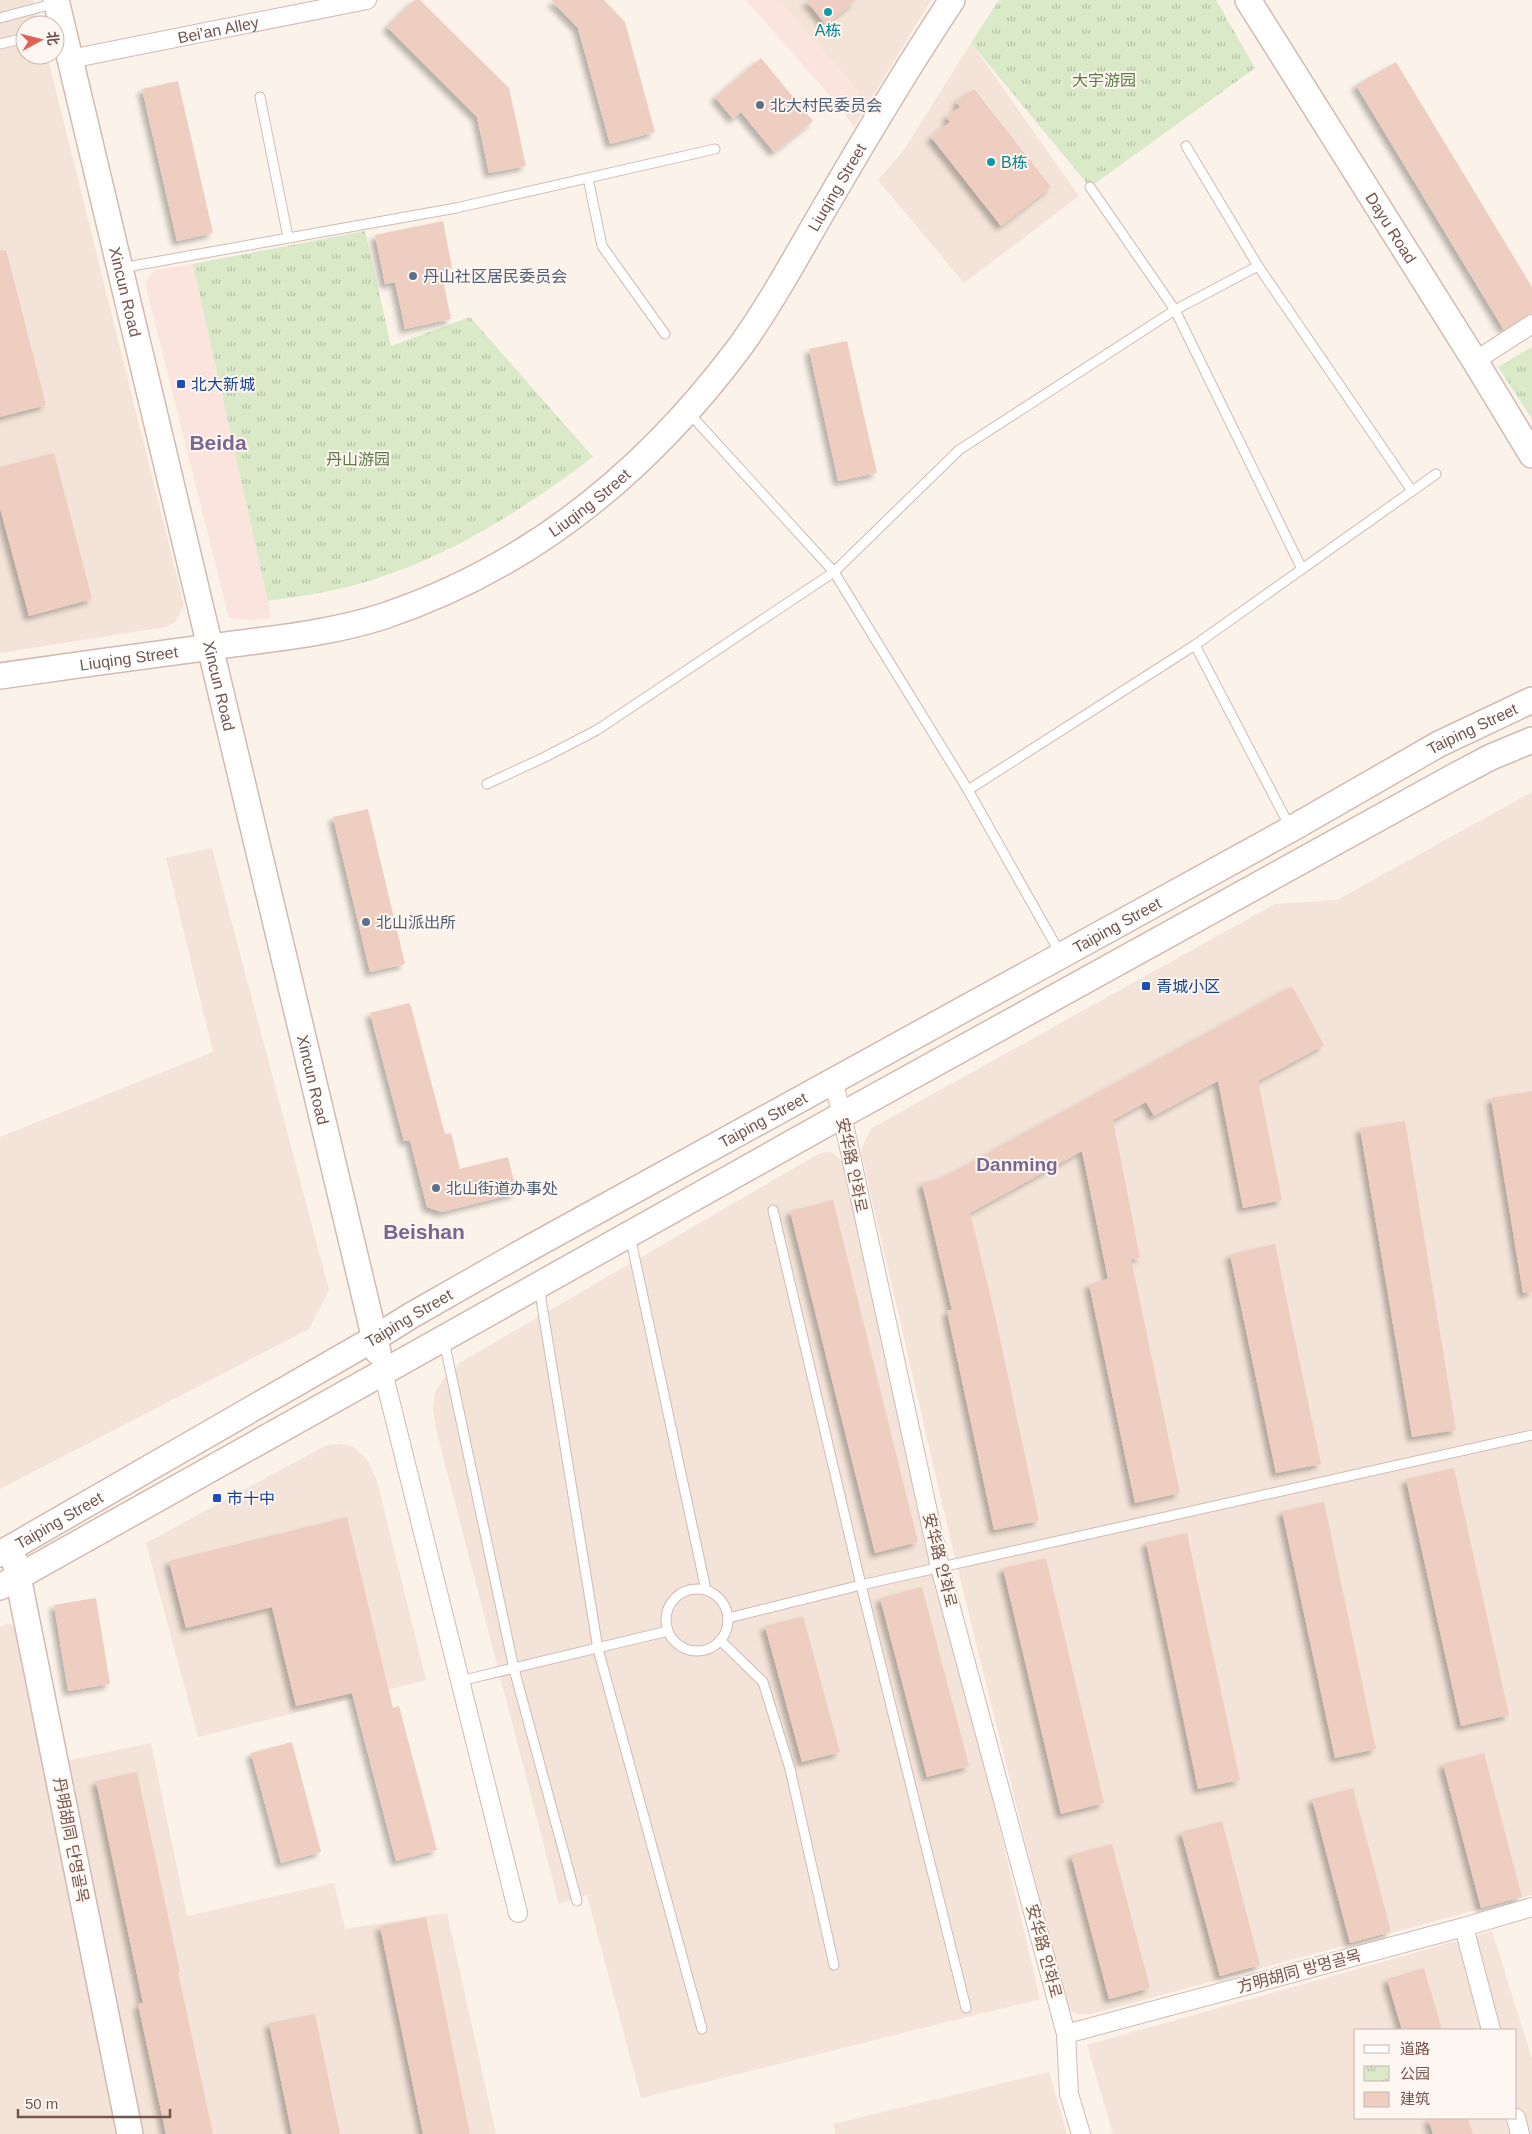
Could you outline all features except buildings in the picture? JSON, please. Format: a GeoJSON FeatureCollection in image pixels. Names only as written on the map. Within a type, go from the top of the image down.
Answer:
{"type":"FeatureCollection","features":[{"type":"Feature","properties":{"kind":"street","name":"Bei'an Alley"},"geometry":{"type":"LineString","coordinates":[[70,59],[367,0]]}},
{"type":"Feature","properties":{"kind":"street","name":"Liuqing Street"},"geometry":{"type":"LineString","coordinates":[[0,676],[295,636],[382,616],[430,598],[472,579],[562,527],[654,448],[688,412],[750,330],[781,281],[901,77],[952,0]]}},
{"type":"Feature","properties":{"kind":"street","name":"Dayu Road"},"geometry":{"type":"LineString","coordinates":[[1248,0],[1532,455]]}},
{"type":"Feature","properties":{"kind":"street","name":"Xincun Road"},"geometry":{"type":"LineString","coordinates":[[56,2],[57,15]]}},
{"type":"Feature","properties":{"kind":"street","name":"Xincun Road"},"geometry":{"type":"LineString","coordinates":[[65,45],[70,59],[383,1372]]}},
{"type":"Feature","properties":{"kind":"street"},"geometry":{"type":"LineString","coordinates":[[1475,361],[1532,324]]}},
{"type":"Feature","properties":{"kind":"street","name":"Taiping Street"},"geometry":{"type":"LineString","coordinates":[[6,1550],[511,1259],[1291,829],[1439,744],[1532,700]]}},
{"type":"Feature","properties":{"kind":"street","name":"Taiping Street"},"geometry":{"type":"LineString","coordinates":[[9,1582],[842,1114],[1455,776],[1491,757],[1532,740]]}},
{"type":"Feature","properties":{"kind":"street","name":"安华路 안화로"},"geometry":{"type":"LineString","coordinates":[[833,1082],[842,1114],[940,1567],[1066,2034],[1069,2094],[1081,2134]]}},
{"type":"Feature","properties":{"kind":"street"},"geometry":{"type":"LineString","coordinates":[[383,1372],[518,1913]]}},
{"type":"Feature","properties":{"kind":"street","name":"丹明胡同 단명골목"},"geometry":{"type":"LineString","coordinates":[[6,1550],[9,1582],[130,2134]]}},
{"type":"Feature","properties":{"kind":"street","name":"方明胡同 방명골목"},"geometry":{"type":"LineString","coordinates":[[1066,2034],[1532,1907]]}},
{"type":"Feature","properties":{"kind":"street"},"geometry":{"type":"LineString","coordinates":[[1464,1927],[1491,2029]]}},
{"type":"Feature","properties":{"kind":"street"},"geometry":{"type":"LineString","coordinates":[[1516,2119],[1520,2134]]}},
{"type":"Feature","properties":{"kind":"lane"},"geometry":{"type":"LineString","coordinates":[[0,18],[56,2]]}},
{"type":"Feature","properties":{"kind":"lane"},"geometry":{"type":"LineString","coordinates":[[0,44],[15,40]]}},
{"type":"Feature","properties":{"kind":"lane"},"geometry":{"type":"LineString","coordinates":[[260,97],[288,238]]}},
{"type":"Feature","properties":{"kind":"lane"},"geometry":{"type":"LineString","coordinates":[[1186,146],[1258,266],[1412,491]]}},
{"type":"Feature","properties":{"kind":"lane"},"geometry":{"type":"LineString","coordinates":[[120,268],[456,208],[715,149]]}},
{"type":"Feature","properties":{"kind":"lane"},"geometry":{"type":"LineString","coordinates":[[588,178],[602,246],[665,334]]}},
{"type":"Feature","properties":{"kind":"lane"},"geometry":{"type":"LineString","coordinates":[[1090,187],[1175,310],[1302,569]]}},
{"type":"Feature","properties":{"kind":"lane"},"geometry":{"type":"LineString","coordinates":[[487,784],[597,730],[834,572],[959,450],[1175,310],[1258,266]]}},
{"type":"Feature","properties":{"kind":"lane"},"geometry":{"type":"LineString","coordinates":[[688,412],[834,572],[968,790],[1062,955]]}},
{"type":"Feature","properties":{"kind":"lane"},"geometry":{"type":"LineString","coordinates":[[968,790],[1195,645],[1436,474]]}},
{"type":"Feature","properties":{"kind":"lane"},"geometry":{"type":"LineString","coordinates":[[1195,645],[1291,829]]}},
{"type":"Feature","properties":{"kind":"lane"},"geometry":{"type":"LineString","coordinates":[[773,1210],[861,1585],[966,2008]]}},
{"type":"Feature","properties":{"kind":"lane"},"geometry":{"type":"LineString","coordinates":[[629,1234],[706,1590]]}},
{"type":"Feature","properties":{"kind":"lane"},"geometry":{"type":"LineString","coordinates":[[538,1285],[598,1649],[702,2029]]}},
{"type":"Feature","properties":{"kind":"lane"},"geometry":{"type":"LineString","coordinates":[[444,1338],[514,1669],[577,1902]]}},
{"type":"Feature","properties":{"kind":"lane"},"geometry":{"type":"LineString","coordinates":[[728,1618],[940,1567],[1532,1435]]}},
{"type":"Feature","properties":{"kind":"lane"},"geometry":{"type":"LineString","coordinates":[[696,1589],[706,1590],[721,1601],[728,1618],[727,1626],[720,1640],[712,1647],[702,1651],[692,1651],[673,1641],[665,1622],[667,1612],[678,1595],[696,1589]]}},
{"type":"Feature","properties":{"kind":"lane"},"geometry":{"type":"LineString","coordinates":[[460,1681],[668,1631]]}},
{"type":"Feature","properties":{"kind":"lane"},"geometry":{"type":"LineString","coordinates":[[720,1640],[763,1682],[790,1769],[834,1965]]}},
{"type":"Feature","properties":{"kind":"shaded area"},"geometry":{"type":"Polygon","coordinates":[[[0,0],[33,0],[37,15],[15,15],[15,65],[49,65],[184,605],[175,622],[165,627],[0,653],[0,0]]]}},
{"type":"Feature","properties":{"kind":"shaded area"},"geometry":{"type":"Polygon","coordinates":[[[746,0],[779,0],[859,92],[843,111],[746,0]]]}},
{"type":"Feature","properties":{"kind":"shaded area"},"geometry":{"type":"Polygon","coordinates":[[[779,0],[931,0],[854,127],[843,111],[859,92],[779,0]]]}},
{"type":"Feature","properties":{"kind":"shaded area"},"geometry":{"type":"Polygon","coordinates":[[[971,43],[1079,196],[964,283],[878,180],[904,150],[971,43]]]}},
{"type":"Feature","properties":{"kind":"shaded area"},"geometry":{"type":"Polygon","coordinates":[[[193,264],[271,618],[251,620],[229,618],[147,291],[147,280],[156,270],[193,264]]]}},
{"type":"Feature","properties":{"kind":"shaded area"},"geometry":{"type":"Polygon","coordinates":[[[1532,792],[1532,1895],[1091,2014],[1082,2015],[1075,2013],[1067,2009],[952,1546],[861,1152],[866,1138],[872,1128],[1275,904],[1337,900],[1532,792]]]}},
{"type":"Feature","properties":{"kind":"shaded area"},"geometry":{"type":"Polygon","coordinates":[[[212,848],[329,1290],[309,1329],[0,1489],[0,1137],[213,1052],[166,858],[212,848]]]}},
{"type":"Feature","properties":{"kind":"shaded area"},"geometry":{"type":"Polygon","coordinates":[[[831,1152],[842,1161],[1040,1999],[641,2098],[587,1895],[559,1904],[437,1433],[433,1411],[435,1392],[444,1378],[461,1362],[820,1153],[831,1152]]]}},
{"type":"Feature","properties":{"kind":"shaded area"},"geometry":{"type":"Polygon","coordinates":[[[340,1444],[353,1447],[367,1459],[377,1481],[426,1680],[198,1737],[146,1543],[325,1446],[340,1444]]]}},
{"type":"Feature","properties":{"kind":"shaded area"},"geometry":{"type":"Polygon","coordinates":[[[8,1623],[16,1628],[47,1765],[151,1743],[187,1916],[334,1883],[345,1929],[447,1913],[496,2134],[0,2134],[0,1627],[8,1623]]]}},
{"type":"Feature","properties":{"kind":"shaded area"},"geometry":{"type":"Polygon","coordinates":[[[1492,1931],[1532,2059],[1532,2134],[1113,2134],[1087,2045],[1492,1931]]]}},
{"type":"Feature","properties":{"kind":"shaded area"},"geometry":{"type":"Polygon","coordinates":[[[1049,2072],[1067,2134],[836,2134],[833,2124],[1049,2072]]]}},
{"type":"Feature","properties":{"kind":"green space","name":"大宇游园"},"geometry":{"type":"Polygon","coordinates":[[[999,0],[1216,0],[1255,68],[1090,187],[971,43],[999,0]]]}},
{"type":"Feature","properties":{"kind":"green space","name":"丹山游园"},"geometry":{"type":"Polygon","coordinates":[[[365,231],[391,346],[470,317],[593,457],[515,512],[460,544],[402,570],[359,584],[320,593],[268,601],[193,264],[365,231]]]}},
{"type":"Feature","properties":{"kind":"green space"},"geometry":{"type":"Polygon","coordinates":[[[1532,347],[1532,419],[1498,367],[1532,347]]]}},
{"type":"Feature","properties":{"kind":"place","name":"A栋"},"geometry":{"type":"Point","coordinates":[828,12]}},
{"type":"Feature","properties":{"kind":"place","name":"北大村民委员会"},"geometry":{"type":"Point","coordinates":[760,105]}},
{"type":"Feature","properties":{"kind":"place","name":"B栋"},"geometry":{"type":"Point","coordinates":[991,162]}},
{"type":"Feature","properties":{"kind":"place","name":"丹山社区居民委员会"},"geometry":{"type":"Point","coordinates":[413,276]}},
{"type":"Feature","properties":{"kind":"place","name":"北大新城"},"geometry":{"type":"Point","coordinates":[181,384]}},
{"type":"Feature","properties":{"kind":"place","name":"北山派出所"},"geometry":{"type":"Point","coordinates":[366,922]}},
{"type":"Feature","properties":{"kind":"place","name":"青城小区"},"geometry":{"type":"Point","coordinates":[1146,986]}},
{"type":"Feature","properties":{"kind":"place","name":"北山街道办事处"},"geometry":{"type":"Point","coordinates":[436,1188]}},
{"type":"Feature","properties":{"kind":"place","name":"市十中"},"geometry":{"type":"Point","coordinates":[217,1498]}},
{"type":"Feature","properties":{"kind":"district","name":"Beida"},"geometry":{"type":"Point","coordinates":[218,442]}},
{"type":"Feature","properties":{"kind":"district","name":"Danming"},"geometry":{"type":"Point","coordinates":[1017,1164]}},
{"type":"Feature","properties":{"kind":"district","name":"Beishan"},"geometry":{"type":"Point","coordinates":[424,1231]}}]}
